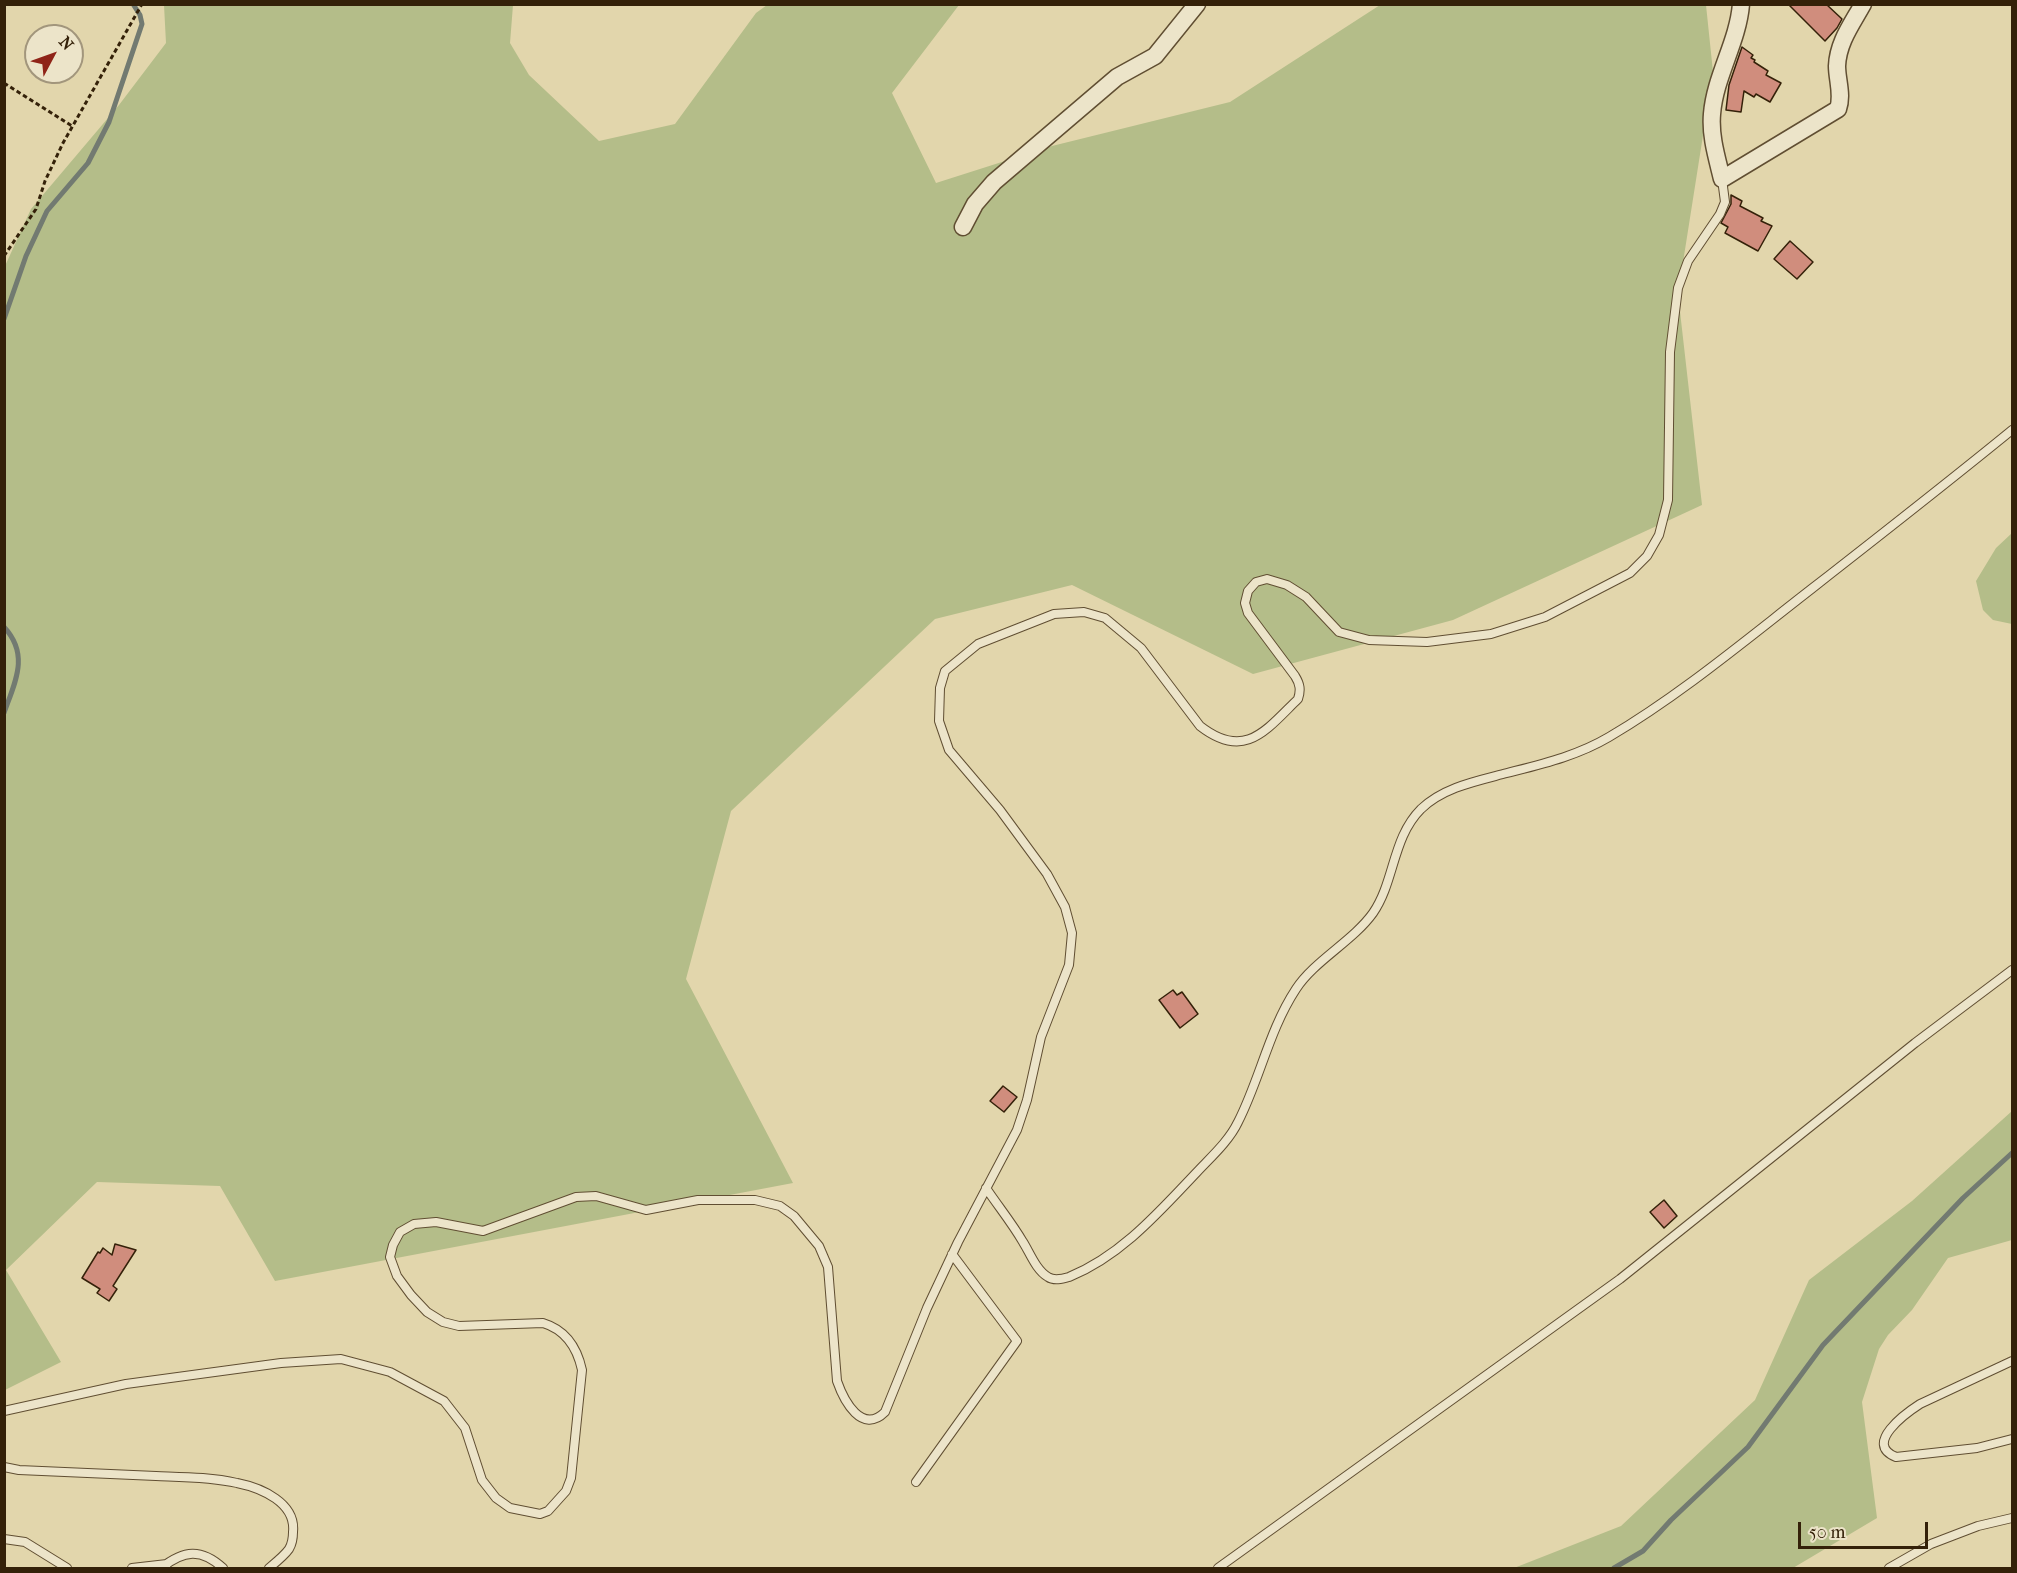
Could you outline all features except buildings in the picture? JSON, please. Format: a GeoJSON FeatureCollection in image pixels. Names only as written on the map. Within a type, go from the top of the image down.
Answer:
{"type":"FeatureCollection","features":[{"type":"Feature","properties":{"kind":"street"},"geometry":{"type":"LineString","coordinates":[[963,227],[975,204],[994,182],[1117,77],[1155,56],[1197,4]]}},
{"type":"Feature","properties":{"kind":"street"},"geometry":{"type":"LineString","coordinates":[[1741,4],[1740,18],[1718,83],[1712,114],[1713,139],[1722,179],[1838,109],[1840,97],[1837,65],[1842,40],[1863,4]]}},
{"type":"Feature","properties":{"kind":"lane"},"geometry":{"type":"LineString","coordinates":[[4,1411],[126,1384],[281,1362],[341,1359],[390,1372],[444,1401],[465,1428],[482,1480],[496,1498],[510,1508],[540,1514],[557,1503],[566,1491],[571,1478],[582,1370],[580,1356],[574,1345],[555,1327],[543,1323],[459,1326],[443,1322],[427,1312],[411,1295],[396,1276],[390,1257],[400,1232],[414,1224],[436,1222],[483,1231],[576,1197],[596,1196],[646,1210],[698,1200],[755,1200],[780,1206],[794,1216],[819,1246],[828,1267],[837,1381],[843,1398],[854,1411],[865,1419],[872,1421],[879,1419],[885,1412],[927,1308],[952,1254],[1017,1130],[1027,1100],[1041,1037],[1069,964],[1072,933],[1065,907],[1047,874],[1000,810],[949,750],[939,721],[940,688],[945,671],[978,644],[1054,614],[1084,612],[1105,618],[1141,648],[1200,726],[1212,735],[1244,741],[1259,736],[1298,699],[1300,693],[1300,684],[1295,676],[1248,613],[1245,603],[1248,591],[1256,582],[1267,579],[1287,585],[1306,597],[1339,632],[1369,640],[1427,642],[1491,634],[1545,617],[1630,573],[1647,556],[1659,535],[1668,500],[1670,352],[1678,288],[1688,261],[1720,214],[1725,202],[1722,179]]}},
{"type":"Feature","properties":{"kind":"lane"},"geometry":{"type":"LineString","coordinates":[[986,1188],[1039,1269],[1048,1278],[1055,1280],[1065,1278],[1097,1262],[1143,1228],[1236,1128],[1250,1099],[1269,1044],[1287,1003],[1299,984],[1372,914],[1383,894],[1401,838],[1409,823],[1436,796],[1468,783],[1576,753],[1616,733],[1735,649],[2013,430]]}},
{"type":"Feature","properties":{"kind":"lane"},"geometry":{"type":"LineString","coordinates":[[1218,1569],[1620,1279],[1915,1043],[2013,970]]}},
{"type":"Feature","properties":{"kind":"lane"},"geometry":{"type":"LineString","coordinates":[[916,1482],[1017,1341],[952,1254]]}},
{"type":"Feature","properties":{"kind":"lane"},"geometry":{"type":"LineString","coordinates":[[2013,1361],[1920,1404],[1889,1429],[1884,1439],[1885,1448],[1889,1454],[1896,1457],[1977,1448],[2013,1439]]}},
{"type":"Feature","properties":{"kind":"lane"},"geometry":{"type":"LineString","coordinates":[[4,1467],[19,1470],[236,1482],[260,1490],[273,1496],[284,1506],[294,1524],[293,1539],[288,1550],[269,1569]]}},
{"type":"Feature","properties":{"kind":"lane"},"geometry":{"type":"LineString","coordinates":[[1889,1569],[1931,1544],[1978,1526],[2013,1518]]}},
{"type":"Feature","properties":{"kind":"lane"},"geometry":{"type":"LineString","coordinates":[[4,1539],[25,1542],[67,1569]]}},
{"type":"Feature","properties":{"kind":"lane"},"geometry":{"type":"LineString","coordinates":[[132,1569],[164,1566],[174,1558],[189,1553],[201,1554],[213,1559],[223,1569]]}},
{"type":"Feature","properties":{"kind":"path"},"geometry":{"type":"LineString","coordinates":[[4,256],[36,209],[45,181],[72,126],[142,4]]}},
{"type":"Feature","properties":{"kind":"path"},"geometry":{"type":"LineString","coordinates":[[4,82],[72,126]]}},
{"type":"Feature","properties":{"kind":"green space"},"geometry":{"type":"Polygon","coordinates":[[[164,5],[513,5],[510,43],[529,75],[599,141],[675,124],[756,13],[767,5],[959,5],[892,93],[936,183],[1052,146],[1230,102],[1380,5],[1706,5],[1713,72],[1678,294],[1702,505],[1453,620],[1253,674],[1072,585],[935,619],[731,811],[686,979],[793,1183],[275,1281],[220,1186],[97,1182],[6,1270],[61,1362],[5,1390],[5,266],[31,209],[119,105],[166,43],[164,5]]]}},
{"type":"Feature","properties":{"kind":"green space"},"geometry":{"type":"Polygon","coordinates":[[[2012,533],[2012,624],[1993,620],[1983,610],[1976,581],[1996,548],[2012,533]]]}},
{"type":"Feature","properties":{"kind":"green space"},"geometry":{"type":"Polygon","coordinates":[[[2012,1111],[2012,1240],[1948,1258],[1912,1310],[1888,1335],[1879,1349],[1862,1402],[1877,1518],[1793,1568],[1514,1568],[1621,1526],[1755,1400],[1809,1280],[1912,1201],[2012,1111]]]}},
{"type":"Feature","properties":{"kind":"waterway"},"geometry":{"type":"LineString","coordinates":[[4,319],[26,256],[47,211],[88,163],[109,122],[142,24],[140,15],[133,4]]}},
{"type":"Feature","properties":{"kind":"waterway"},"geometry":{"type":"LineString","coordinates":[[4,627],[17,648],[18,658],[16,680],[4,713]]}},
{"type":"Feature","properties":{"kind":"waterway"},"geometry":{"type":"LineString","coordinates":[[1614,1568],[1643,1551],[1671,1520],[1748,1447],[1823,1345],[1963,1198],[2012,1153]]}}]}
